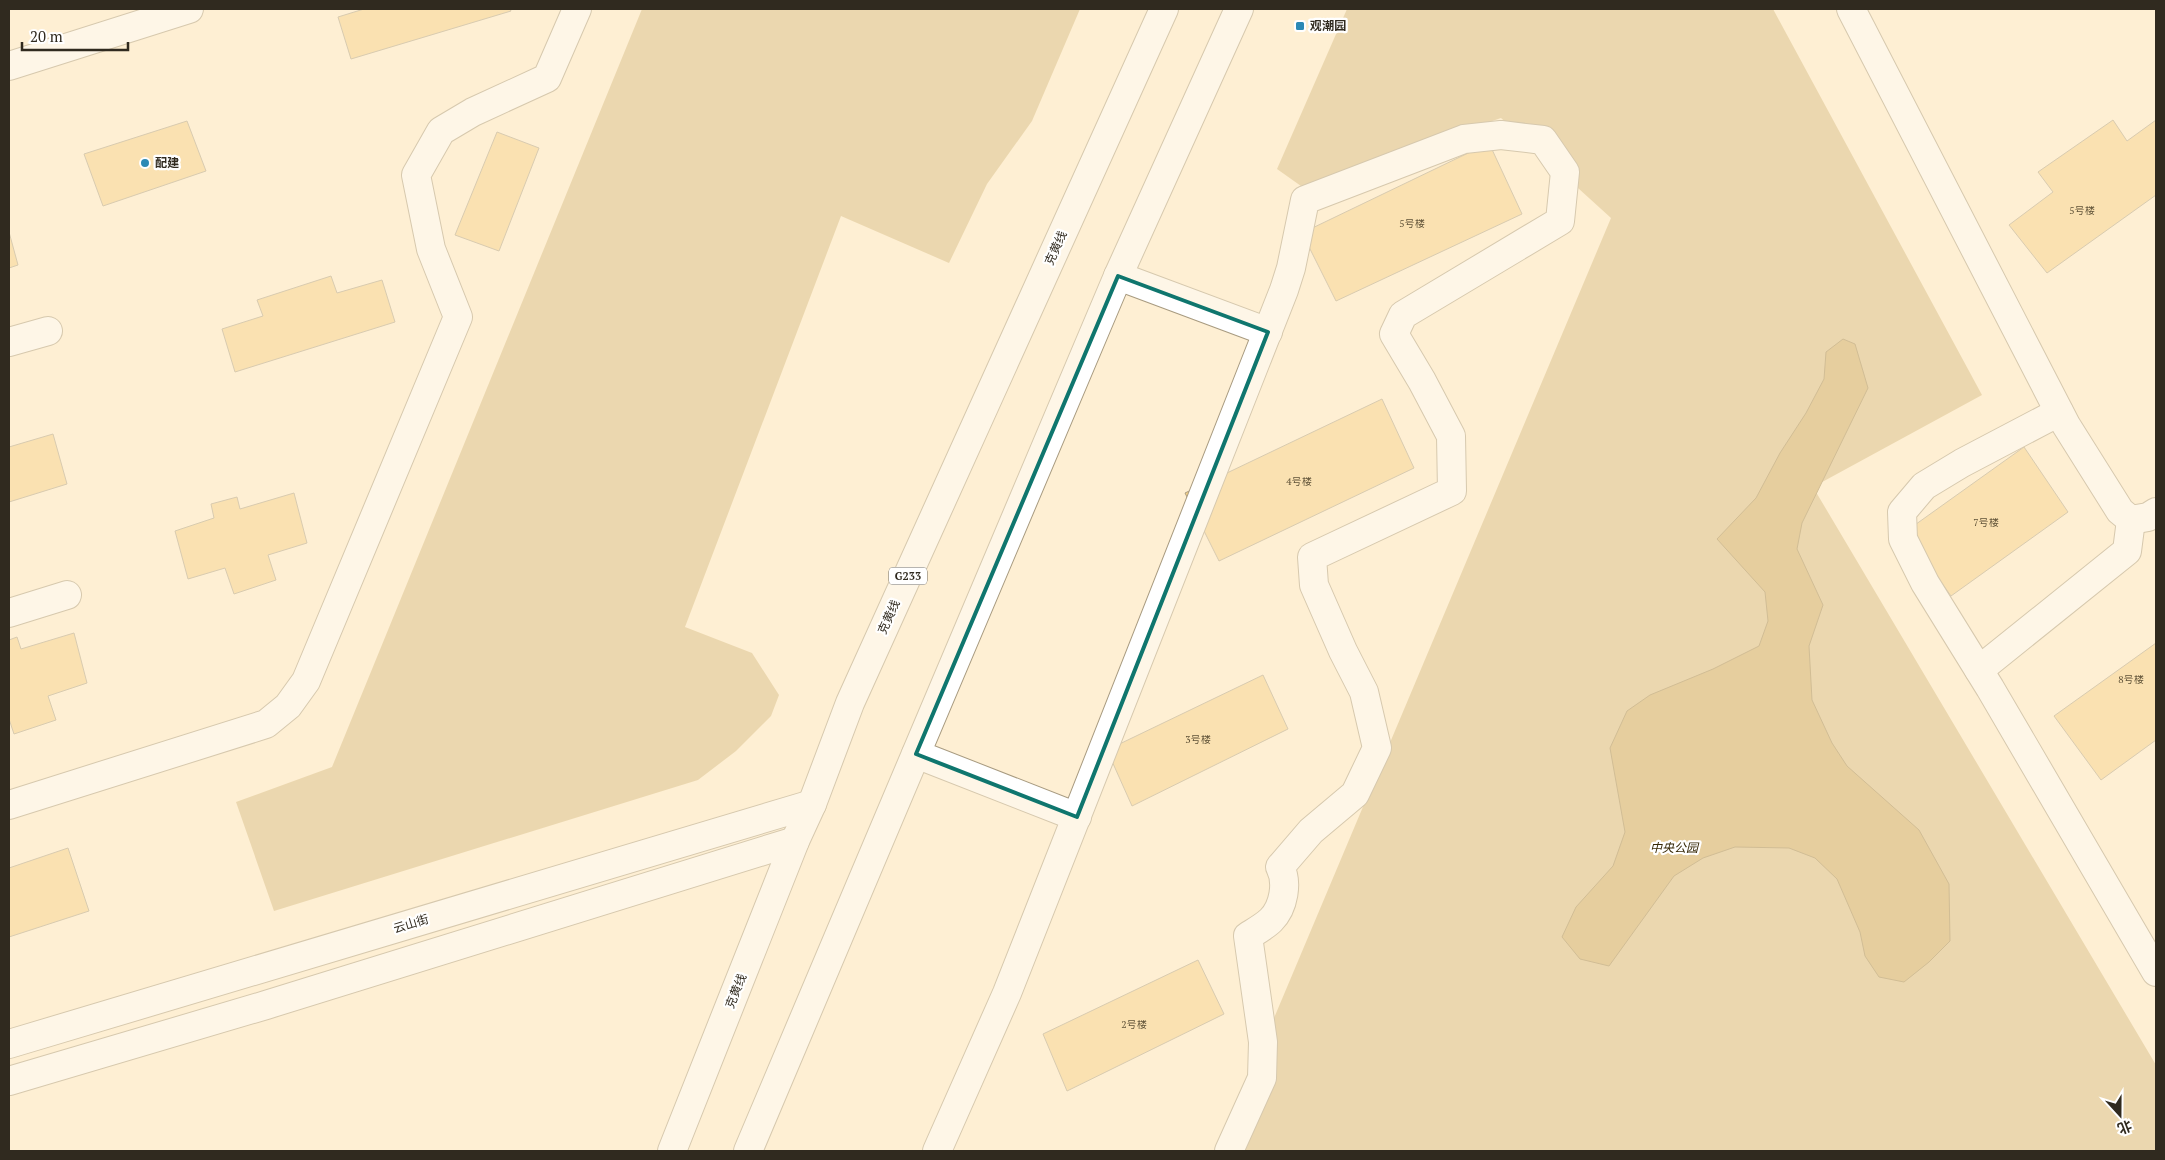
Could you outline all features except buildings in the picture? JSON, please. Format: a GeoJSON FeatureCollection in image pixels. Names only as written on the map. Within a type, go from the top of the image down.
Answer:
{"type":"FeatureCollection","features":[{"type":"Feature","properties":{"kind":"main road"},"geometry":{"type":"LineString","coordinates":[[9,66],[189,9]]}},
{"type":"Feature","properties":{"kind":"main road"},"geometry":{"type":"LineString","coordinates":[[9,805],[266,724],[288,706],[306,681],[458,318],[431,249],[416,176],[441,131],[473,112],[547,78],[577,9]]}},
{"type":"Feature","properties":{"kind":"main road","name":"克黄线"},"geometry":{"type":"LineString","coordinates":[[672,1151],[795,841],[812,804],[850,703],[1164,9]]}},
{"type":"Feature","properties":{"kind":"main road"},"geometry":{"type":"LineString","coordinates":[[748,1151],[1118,276],[1238,9]]}},
{"type":"Feature","properties":{"kind":"main road"},"geometry":{"type":"LineString","coordinates":[[1851,9],[2059,412],[2120,512],[2131,520],[2148,517],[2156,512]]}},
{"type":"Feature","properties":{"kind":"main road"},"geometry":{"type":"LineString","coordinates":[[937,1151],[1008,993],[1268,332],[1291,268],[1305,200],[1464,139],[1501,134],[1543,140],[1565,172],[1560,221],[1403,315],[1394,334],[1422,381],[1451,436],[1452,491],[1312,557],[1314,585],[1343,651],[1364,692],[1377,748],[1355,794],[1311,831],[1280,866],[1284,874],[1283,899],[1273,918],[1248,936],[1264,1042],[1262,1078],[1229,1151]]}},
{"type":"Feature","properties":{"kind":"main road"},"geometry":{"type":"LineString","coordinates":[[1118,276],[1268,332]]}},
{"type":"Feature","properties":{"kind":"main road"},"geometry":{"type":"LineString","coordinates":[[9,342],[48,331]]}},
{"type":"Feature","properties":{"kind":"main road"},"geometry":{"type":"LineString","coordinates":[[2059,412],[1962,463],[1924,486],[1902,512],[1903,539],[1925,583],[1979,670],[2156,972]]}},
{"type":"Feature","properties":{"kind":"main road"},"geometry":{"type":"LineString","coordinates":[[1979,670],[2127,551],[2131,520]]}},
{"type":"Feature","properties":{"kind":"main road"},"geometry":{"type":"LineString","coordinates":[[9,613],[67,595]]}},
{"type":"Feature","properties":{"kind":"main road"},"geometry":{"type":"LineString","coordinates":[[916,754],[1077,817]]}},
{"type":"Feature","properties":{"kind":"main road","name":"云山街"},"geometry":{"type":"LineString","coordinates":[[9,1044],[812,804]]}},
{"type":"Feature","properties":{"kind":"main road"},"geometry":{"type":"LineString","coordinates":[[9,1080],[266,1005],[795,841]]}},
{"type":"Feature","properties":{"kind":"highlighted area"},"geometry":{"type":"Polygon","coordinates":[[[1118,276],[1268,332],[1077,817],[916,754],[1118,276]]]}},
{"type":"Feature","properties":{"kind":"green space"},"geometry":{"type":"Polygon","coordinates":[[[642,9],[1080,9],[1032,121],[987,184],[949,263],[841,216],[685,627],[752,653],[779,695],[771,716],[736,751],[698,780],[274,911],[236,802],[332,767],[642,9]]]}},
{"type":"Feature","properties":{"kind":"green space","name":"中央公园"},"geometry":{"type":"Polygon","coordinates":[[[1347,9],[1773,9],[1982,395],[1813,487],[2156,1065],[2156,1151],[1218,1151],[1611,218],[1501,118],[1301,186],[1277,169],[1347,9]]]}},
{"type":"Feature","properties":{"kind":"shaded area"},"geometry":{"type":"Polygon","coordinates":[[[1843,339],[1855,344],[1868,388],[1802,523],[1797,549],[1823,605],[1809,646],[1812,700],[1832,743],[1847,766],[1919,830],[1949,884],[1950,941],[1929,962],[1904,982],[1879,977],[1865,956],[1860,932],[1837,879],[1815,858],[1789,848],[1735,847],[1703,858],[1674,876],[1609,966],[1580,959],[1562,937],[1576,907],[1613,866],[1625,832],[1610,748],[1627,711],[1650,695],[1713,669],[1759,646],[1768,621],[1765,592],[1717,539],[1756,498],[1824,379],[1826,352],[1843,339]]]}},
{"type":"Feature","properties":{"kind":"place","name":"观潮园"},"geometry":{"type":"Point","coordinates":[1300,26]}},
{"type":"Feature","properties":{"kind":"place","name":"配建"},"geometry":{"type":"Point","coordinates":[145,163]}}]}
